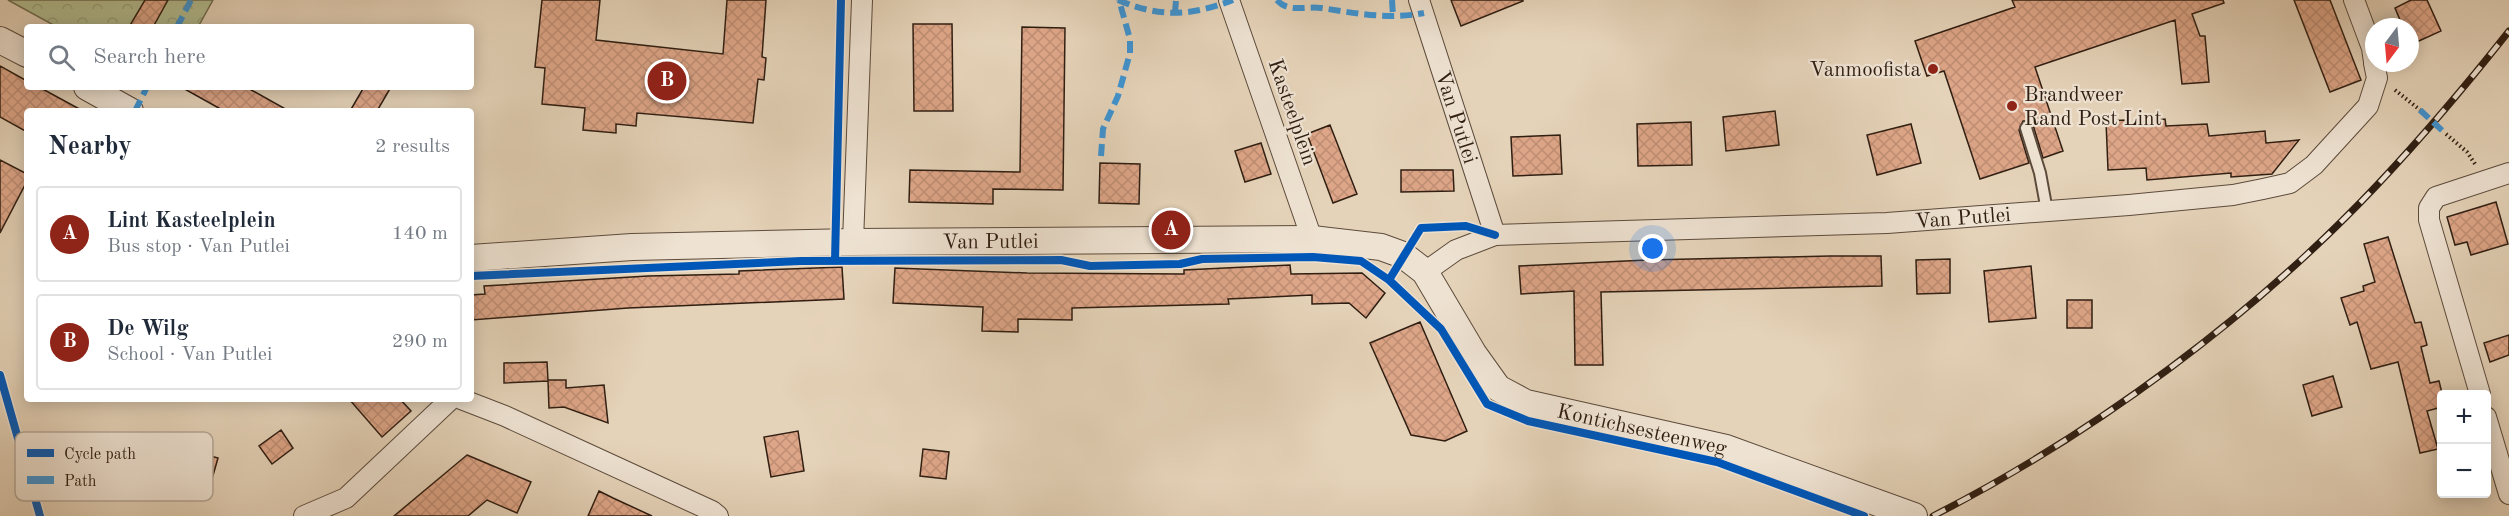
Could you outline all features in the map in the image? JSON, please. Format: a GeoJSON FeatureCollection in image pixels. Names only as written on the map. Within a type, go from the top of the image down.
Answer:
{"type":"FeatureCollection","features":[{"type":"Feature","properties":{"kind":"street"},"geometry":{"type":"LineString","coordinates":[[853,242],[862,0]]}},
{"type":"Feature","properties":{"kind":"street","name":"Kasteelplein"},"geometry":{"type":"LineString","coordinates":[[1229,0],[1312,239]]}},
{"type":"Feature","properties":{"kind":"street","name":"Van Putlei"},"geometry":{"type":"LineString","coordinates":[[1419,0],[1495,235]]}},
{"type":"Feature","properties":{"kind":"street"},"geometry":{"type":"LineString","coordinates":[[2354,0],[2365,29]]}},
{"type":"Feature","properties":{"kind":"street"},"geometry":{"type":"LineString","coordinates":[[0,40],[24,52]]}},
{"type":"Feature","properties":{"kind":"street","name":"Van Putlei"},"geometry":{"type":"LineString","coordinates":[[474,258],[632,247],[853,242],[1312,239],[1381,247],[1403,255],[1425,272],[1456,250],[1495,235],[1887,223],[2233,195],[2290,183],[2314,165],[2368,106],[2374,72]]}},
{"type":"Feature","properties":{"kind":"street"},"geometry":{"type":"LineString","coordinates":[[92,90],[125,108]]}},
{"type":"Feature","properties":{"kind":"street"},"geometry":{"type":"LineString","coordinates":[[2479,390],[2429,220],[2428,208],[2436,197],[2509,173]]}},
{"type":"Feature","properties":{"kind":"street","name":"Kontichsesteenweg"},"geometry":{"type":"LineString","coordinates":[[1425,272],[1473,354],[1498,388],[1526,403],[1726,448],[1914,516]]}},
{"type":"Feature","properties":{"kind":"street"},"geometry":{"type":"LineString","coordinates":[[304,516],[346,498],[448,402]]}},
{"type":"Feature","properties":{"kind":"street"},"geometry":{"type":"LineString","coordinates":[[468,402],[578,449],[712,511],[718,516]]}},
{"type":"Feature","properties":{"kind":"street"},"geometry":{"type":"LineString","coordinates":[[2491,431],[2509,494]]}},
{"type":"Feature","properties":{"kind":"lane"},"geometry":{"type":"LineString","coordinates":[[2026,128],[2040,173],[2047,211]]}},
{"type":"Feature","properties":{"kind":"path"},"geometry":{"type":"LineString","coordinates":[[2394,90],[2420,110]]}},
{"type":"Feature","properties":{"kind":"path"},"geometry":{"type":"LineString","coordinates":[[2446,134],[2467,152]]}},
{"type":"Feature","properties":{"kind":"green space"},"geometry":{"type":"Polygon","coordinates":[[[8,0],[213,0],[200,24],[52,24],[8,0]]]}},
{"type":"Feature","properties":{"kind":"building"},"geometry":{"type":"Polygon","coordinates":[[[145,0],[168,0],[155,24],[131,24],[145,0]]]}},
{"type":"Feature","properties":{"kind":"building"},"geometry":{"type":"Polygon","coordinates":[[[542,0],[600,0],[596,40],[723,54],[727,0],[766,0],[762,57],[766,58],[764,80],[758,79],[753,123],[637,113],[636,126],[616,124],[616,133],[583,130],[585,108],[542,104],[545,68],[535,67],[542,0]]]}},
{"type":"Feature","properties":{"kind":"building"},"geometry":{"type":"Polygon","coordinates":[[[1451,0],[1523,0],[1523,1],[1461,26],[1451,0]]]}},
{"type":"Feature","properties":{"kind":"building"},"geometry":{"type":"Polygon","coordinates":[[[2012,0],[2223,0],[2224,3],[2192,14],[2200,36],[2205,36],[2209,82],[2182,84],[2175,20],[2035,67],[2063,151],[2043,158],[2033,125],[2028,121],[2023,121],[2019,130],[2029,163],[1980,179],[1944,71],[1927,76],[1915,41],[2015,7],[2012,0]]]}},
{"type":"Feature","properties":{"kind":"building"},"geometry":{"type":"Polygon","coordinates":[[[2294,0],[2330,0],[2361,80],[2330,92],[2294,0]]]}},
{"type":"Feature","properties":{"kind":"building"},"geometry":{"type":"Polygon","coordinates":[[[2411,0],[2427,0],[2441,31],[2419,41],[2419,18],[2399,18],[2395,8],[2411,0]]]}},
{"type":"Feature","properties":{"kind":"building"},"geometry":{"type":"Polygon","coordinates":[[[913,24],[952,24],[953,111],[914,111],[913,24]]]}},
{"type":"Feature","properties":{"kind":"building"},"geometry":{"type":"Polygon","coordinates":[[[1022,27],[1065,28],[1063,190],[993,189],[993,204],[909,202],[910,170],[1020,172],[1022,27]]]}},
{"type":"Feature","properties":{"kind":"building"},"geometry":{"type":"Polygon","coordinates":[[[0,66],[24,79],[24,90],[44,90],[78,108],[24,108],[24,130],[0,117],[0,66]]]}},
{"type":"Feature","properties":{"kind":"building"},"geometry":{"type":"Polygon","coordinates":[[[186,90],[251,90],[284,108],[219,108],[186,90]]]}},
{"type":"Feature","properties":{"kind":"building"},"geometry":{"type":"Polygon","coordinates":[[[362,90],[389,90],[379,108],[352,108],[362,90]]]}},
{"type":"Feature","properties":{"kind":"building"},"geometry":{"type":"Polygon","coordinates":[[[1775,111],[1779,145],[1726,151],[1723,117],[1775,111]]]}},
{"type":"Feature","properties":{"kind":"building"},"geometry":{"type":"Polygon","coordinates":[[[2165,119],[2166,126],[2207,124],[2209,136],[2265,131],[2266,143],[2299,140],[2272,174],[2231,177],[2231,173],[2147,180],[2146,168],[2108,170],[2106,121],[2126,120],[2126,124],[2165,119]]]}},
{"type":"Feature","properties":{"kind":"building"},"geometry":{"type":"Polygon","coordinates":[[[1691,122],[1692,165],[1638,166],[1637,124],[1691,122]]]}},
{"type":"Feature","properties":{"kind":"building"},"geometry":{"type":"Polygon","coordinates":[[[1911,124],[1921,163],[1877,175],[1867,135],[1911,124]]]}},
{"type":"Feature","properties":{"kind":"building"},"geometry":{"type":"Polygon","coordinates":[[[1330,125],[1357,194],[1333,203],[1307,134],[1330,125]]]}},
{"type":"Feature","properties":{"kind":"building"},"geometry":{"type":"Polygon","coordinates":[[[1560,135],[1562,174],[1513,176],[1511,137],[1560,135]]]}},
{"type":"Feature","properties":{"kind":"building"},"geometry":{"type":"Polygon","coordinates":[[[1261,143],[1271,174],[1245,182],[1235,151],[1261,143]]]}},
{"type":"Feature","properties":{"kind":"building"},"geometry":{"type":"Polygon","coordinates":[[[0,160],[24,172],[24,187],[0,233],[0,160]]]}},
{"type":"Feature","properties":{"kind":"building"},"geometry":{"type":"Polygon","coordinates":[[[1100,163],[1140,164],[1139,204],[1099,203],[1100,163]]]}},
{"type":"Feature","properties":{"kind":"building"},"geometry":{"type":"Polygon","coordinates":[[[1401,170],[1453,170],[1454,191],[1401,192],[1401,170]]]}},
{"type":"Feature","properties":{"kind":"building"},"geometry":{"type":"Polygon","coordinates":[[[2496,202],[2508,244],[2471,255],[2467,242],[2455,245],[2447,217],[2496,202]]]}},
{"type":"Feature","properties":{"kind":"building"},"geometry":{"type":"Polygon","coordinates":[[[2388,237],[2415,323],[2421,322],[2427,345],[2421,347],[2430,383],[2439,381],[2441,390],[2437,390],[2437,408],[2427,411],[2437,449],[2420,453],[2398,362],[2371,369],[2357,322],[2350,325],[2341,298],[2364,291],[2363,286],[2375,282],[2364,244],[2388,237]]]}},
{"type":"Feature","properties":{"kind":"building"},"geometry":{"type":"Polygon","coordinates":[[[1881,256],[1882,286],[1601,292],[1603,365],[1575,365],[1574,291],[1521,294],[1519,266],[1647,260],[1881,256]]]}},
{"type":"Feature","properties":{"kind":"building"},"geometry":{"type":"Polygon","coordinates":[[[1950,259],[1950,293],[1917,294],[1916,260],[1950,259]]]}},
{"type":"Feature","properties":{"kind":"building"},"geometry":{"type":"Polygon","coordinates":[[[1290,265],[1291,274],[1362,273],[1385,293],[1366,318],[1349,303],[1312,304],[1312,295],[1228,299],[1229,304],[1072,308],[1072,320],[1018,319],[1018,332],[982,331],[983,307],[893,303],[895,268],[1027,273],[1184,274],[1184,270],[1290,265]]]}},
{"type":"Feature","properties":{"kind":"building"},"geometry":{"type":"Polygon","coordinates":[[[2031,266],[2036,318],[1989,322],[1984,271],[2031,266]]]}},
{"type":"Feature","properties":{"kind":"building"},"geometry":{"type":"Polygon","coordinates":[[[842,267],[844,299],[628,308],[474,320],[474,295],[485,294],[484,286],[648,276],[739,274],[739,271],[842,267]]]}},
{"type":"Feature","properties":{"kind":"building"},"geometry":{"type":"Polygon","coordinates":[[[2067,300],[2092,300],[2092,328],[2067,328],[2067,300]]]}},
{"type":"Feature","properties":{"kind":"building"},"geometry":{"type":"Polygon","coordinates":[[[1420,322],[1467,431],[1445,441],[1411,435],[1370,343],[1420,322]]]}},
{"type":"Feature","properties":{"kind":"building"},"geometry":{"type":"Polygon","coordinates":[[[2509,335],[2509,355],[2490,362],[2484,343],[2509,335]]]}},
{"type":"Feature","properties":{"kind":"building"},"geometry":{"type":"Polygon","coordinates":[[[547,362],[548,380],[566,380],[566,388],[604,385],[608,423],[564,407],[549,408],[548,381],[504,383],[504,363],[547,362]]]}},
{"type":"Feature","properties":{"kind":"building"},"geometry":{"type":"Polygon","coordinates":[[[2333,376],[2342,407],[2312,416],[2303,385],[2333,376]]]}},
{"type":"Feature","properties":{"kind":"building"},"geometry":{"type":"Polygon","coordinates":[[[352,402],[403,402],[411,411],[382,437],[352,402]]]}},
{"type":"Feature","properties":{"kind":"building"},"geometry":{"type":"Polygon","coordinates":[[[281,430],[293,448],[272,464],[259,446],[281,430]]]}},
{"type":"Feature","properties":{"kind":"building"},"geometry":{"type":"Polygon","coordinates":[[[798,431],[804,471],[771,477],[764,437],[798,431]]]}},
{"type":"Feature","properties":{"kind":"building"},"geometry":{"type":"Polygon","coordinates":[[[923,449],[949,452],[946,479],[920,476],[923,449]]]}},
{"type":"Feature","properties":{"kind":"building"},"geometry":{"type":"Polygon","coordinates":[[[467,455],[531,482],[517,513],[487,500],[468,516],[394,516],[467,455]]]}},
{"type":"Feature","properties":{"kind":"building"},"geometry":{"type":"Polygon","coordinates":[[[213,457],[218,458],[213,476],[213,457]]]}},
{"type":"Feature","properties":{"kind":"building"},"geometry":{"type":"Polygon","coordinates":[[[599,491],[613,498],[652,516],[588,516],[599,491]]]}},
{"type":"Feature","properties":{"kind":"railway"},"geometry":{"type":"LineString","coordinates":[[1933,516],[1993,484],[2112,409],[2170,368],[2280,279],[2379,183],[2446,108],[2509,31]]}},
{"type":"Feature","properties":{"kind":"marked path"},"geometry":{"type":"LineString","coordinates":[[179,24],[191,0]]}},
{"type":"Feature","properties":{"kind":"marked path"},"geometry":{"type":"LineString","coordinates":[[1118,0],[1148,10],[1176,13],[1203,9],[1233,0]]}},
{"type":"Feature","properties":{"kind":"marked path"},"geometry":{"type":"LineString","coordinates":[[1101,156],[1103,129],[1118,96],[1130,53],[1130,39],[1119,0]]}},
{"type":"Feature","properties":{"kind":"marked path"},"geometry":{"type":"LineString","coordinates":[[1175,13],[1176,0]]}},
{"type":"Feature","properties":{"kind":"marked path"},"geometry":{"type":"LineString","coordinates":[[1277,0],[1292,8],[1321,8],[1398,16],[1424,13]]}},
{"type":"Feature","properties":{"kind":"marked path"},"geometry":{"type":"LineString","coordinates":[[1392,0],[1393,16]]}},
{"type":"Feature","properties":{"kind":"marked path"},"geometry":{"type":"LineString","coordinates":[[136,108],[146,90]]}},
{"type":"Feature","properties":{"kind":"marked path"},"geometry":{"type":"LineString","coordinates":[[2420,110],[2446,134]]}},
{"type":"Feature","properties":{"kind":"cycle path"},"geometry":{"type":"LineString","coordinates":[[835,261],[841,0]]}},
{"type":"Feature","properties":{"kind":"cycle path"},"geometry":{"type":"LineString","coordinates":[[1389,280],[1421,228],[1466,226],[1495,235]]}},
{"type":"Feature","properties":{"kind":"cycle path"},"geometry":{"type":"LineString","coordinates":[[474,276],[801,261],[1061,260],[1090,266],[1180,264],[1202,259],[1313,257],[1361,261],[1389,280],[1441,329],[1487,404],[1528,421],[1717,462],[1864,516]]}},
{"type":"Feature","properties":{"kind":"cycle path"},"geometry":{"type":"LineString","coordinates":[[0,375],[16,432]]}},
{"type":"Feature","properties":{"kind":"cycle path"},"geometry":{"type":"LineString","coordinates":[[36,501],[40,516]]}},
{"type":"Feature","properties":{"kind":"place","name":"Vanmoofista"},"geometry":{"type":"Point","coordinates":[1933,69]}},
{"type":"Feature","properties":{"kind":"place","name":"De Wilg"},"geometry":{"type":"Point","coordinates":[667,81]}},
{"type":"Feature","properties":{"kind":"place","name":"Brandweer Rand Post Lint"},"geometry":{"type":"Point","coordinates":[2012,106]}},
{"type":"Feature","properties":{"kind":"place","name":"Lint Kasteelplein"},"geometry":{"type":"Point","coordinates":[1171,230]}}]}
